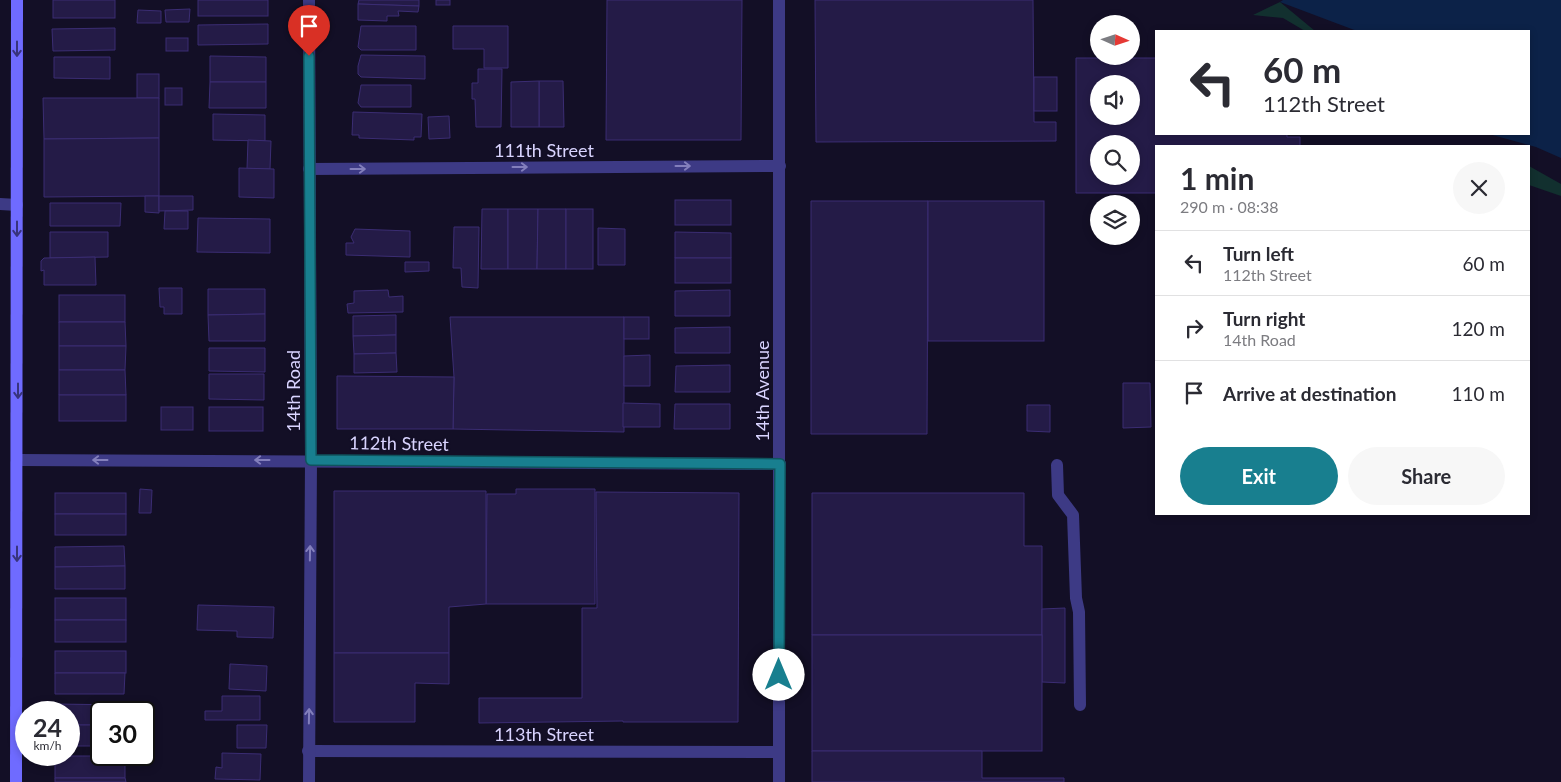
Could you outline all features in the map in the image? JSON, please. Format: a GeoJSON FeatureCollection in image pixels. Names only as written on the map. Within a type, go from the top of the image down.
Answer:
{"type":"FeatureCollection","features":[{"type":"Feature","properties":{"kind":"street"},"geometry":{"type":"LineString","coordinates":[[16,782],[18,0]]}},
{"type":"Feature","properties":{"kind":"street","name":"14th Road"},"geometry":{"type":"LineString","coordinates":[[309,0],[311,460],[309,782]]}},
{"type":"Feature","properties":{"kind":"street","name":"14th Avenue"},"geometry":{"type":"LineString","coordinates":[[779,782],[780,0]]}},
{"type":"Feature","properties":{"kind":"street","name":"111th Street"},"geometry":{"type":"LineString","coordinates":[[309,169],[780,166]]}},
{"type":"Feature","properties":{"kind":"street"},"geometry":{"type":"LineString","coordinates":[[0,204],[18,205]]}},
{"type":"Feature","properties":{"kind":"street","name":"112th Street"},"geometry":{"type":"LineString","coordinates":[[18,460],[311,460],[780,464]]}},
{"type":"Feature","properties":{"kind":"street"},"geometry":{"type":"LineString","coordinates":[[1057,465],[1058,495],[1073,515],[1076,598],[1079,612],[1080,705]]}},
{"type":"Feature","properties":{"kind":"street","name":"113th Street"},"geometry":{"type":"LineString","coordinates":[[308,751],[779,752]]}},
{"type":"Feature","properties":{"kind":"green space"},"geometry":{"type":"Polygon","coordinates":[[[1280,2],[1314,30],[1303,30],[1283,18],[1253,15],[1280,2]]]}},
{"type":"Feature","properties":{"kind":"green space"},"geometry":{"type":"Polygon","coordinates":[[[1530,167],[1561,184],[1561,196],[1530,185],[1530,167]]]}},
{"type":"Feature","properties":{"kind":"water"},"geometry":{"type":"Polygon","coordinates":[[[1283,0],[1561,0],[1561,158],[1536,147],[1493,135],[1530,135],[1530,30],[1354,30],[1280,2],[1283,0]]]}},
{"type":"Feature","properties":{"kind":"building"},"geometry":{"type":"Polygon","coordinates":[[[53,0],[115,0],[115,18],[53,18],[53,0]]]}},
{"type":"Feature","properties":{"kind":"building"},"geometry":{"type":"Polygon","coordinates":[[[198,0],[268,0],[268,16],[198,16],[198,0]]]}},
{"type":"Feature","properties":{"kind":"building"},"geometry":{"type":"Polygon","coordinates":[[[359,0],[419,0],[419,6],[358,4],[359,0]]]}},
{"type":"Feature","properties":{"kind":"building"},"geometry":{"type":"Polygon","coordinates":[[[436,0],[450,0],[450,5],[436,5],[436,0]]]}},
{"type":"Feature","properties":{"kind":"building"},"geometry":{"type":"Polygon","coordinates":[[[607,0],[742,0],[741,140],[606,140],[607,0]]]}},
{"type":"Feature","properties":{"kind":"building"},"geometry":{"type":"Polygon","coordinates":[[[815,0],[1033,0],[1034,122],[1056,122],[1056,141],[816,142],[815,0]]]}},
{"type":"Feature","properties":{"kind":"building"},"geometry":{"type":"Polygon","coordinates":[[[358,4],[419,6],[418,12],[398,11],[399,16],[387,16],[387,21],[358,20],[358,4]]]}},
{"type":"Feature","properties":{"kind":"building"},"geometry":{"type":"Polygon","coordinates":[[[190,9],[189,22],[166,22],[165,10],[190,9]]]}},
{"type":"Feature","properties":{"kind":"building"},"geometry":{"type":"Polygon","coordinates":[[[138,10],[161,11],[161,23],[137,23],[138,10]]]}},
{"type":"Feature","properties":{"kind":"building"},"geometry":{"type":"Polygon","coordinates":[[[268,24],[268,44],[198,45],[198,25],[268,24]]]}},
{"type":"Feature","properties":{"kind":"building"},"geometry":{"type":"Polygon","coordinates":[[[361,26],[416,26],[416,50],[361,50],[358,47],[361,26]]]}},
{"type":"Feature","properties":{"kind":"building"},"geometry":{"type":"Polygon","coordinates":[[[453,26],[508,26],[508,68],[484,68],[484,49],[453,49],[453,26]]]}},
{"type":"Feature","properties":{"kind":"building"},"geometry":{"type":"Polygon","coordinates":[[[115,28],[115,50],[53,51],[52,29],[115,28]]]}},
{"type":"Feature","properties":{"kind":"building"},"geometry":{"type":"Polygon","coordinates":[[[166,38],[188,38],[188,51],[166,51],[166,38]]]}},
{"type":"Feature","properties":{"kind":"building"},"geometry":{"type":"Polygon","coordinates":[[[361,55],[425,56],[425,79],[361,77],[358,74],[358,66],[361,55]]]}},
{"type":"Feature","properties":{"kind":"building"},"geometry":{"type":"Polygon","coordinates":[[[210,56],[266,57],[266,82],[210,82],[210,56]]]}},
{"type":"Feature","properties":{"kind":"building"},"geometry":{"type":"Polygon","coordinates":[[[54,57],[110,57],[110,79],[54,78],[54,57]]]}},
{"type":"Feature","properties":{"kind":"building"},"geometry":{"type":"Polygon","coordinates":[[[1076,58],[1090,58],[1090,65],[1140,65],[1140,58],[1155,58],[1155,135],[1287,135],[1287,137],[1300,137],[1300,145],[1155,145],[1155,193],[1076,193],[1076,58]]]}},
{"type":"Feature","properties":{"kind":"building"},"geometry":{"type":"Polygon","coordinates":[[[478,69],[502,69],[501,127],[476,127],[475,99],[472,99],[472,83],[478,83],[478,69]]]}},
{"type":"Feature","properties":{"kind":"building"},"geometry":{"type":"Polygon","coordinates":[[[137,74],[159,74],[159,98],[137,98],[137,74]]]}},
{"type":"Feature","properties":{"kind":"building"},"geometry":{"type":"Polygon","coordinates":[[[1034,77],[1057,77],[1057,111],[1034,111],[1034,77]]]}},
{"type":"Feature","properties":{"kind":"building"},"geometry":{"type":"Polygon","coordinates":[[[539,81],[563,81],[564,127],[539,127],[539,81]]]}},
{"type":"Feature","properties":{"kind":"building"},"geometry":{"type":"Polygon","coordinates":[[[539,81],[539,127],[511,127],[511,82],[539,81]]]}},
{"type":"Feature","properties":{"kind":"building"},"geometry":{"type":"Polygon","coordinates":[[[210,82],[266,82],[266,108],[209,108],[210,82]]]}},
{"type":"Feature","properties":{"kind":"building"},"geometry":{"type":"Polygon","coordinates":[[[361,85],[411,85],[411,107],[361,107],[358,103],[361,85]]]}},
{"type":"Feature","properties":{"kind":"building"},"geometry":{"type":"Polygon","coordinates":[[[165,88],[182,88],[182,105],[165,105],[165,88]]]}},
{"type":"Feature","properties":{"kind":"building"},"geometry":{"type":"Polygon","coordinates":[[[43,98],[159,98],[159,138],[44,139],[43,98]]]}},
{"type":"Feature","properties":{"kind":"building"},"geometry":{"type":"Polygon","coordinates":[[[353,112],[422,114],[421,137],[414,137],[414,140],[359,138],[359,135],[352,135],[353,112]]]}},
{"type":"Feature","properties":{"kind":"building"},"geometry":{"type":"Polygon","coordinates":[[[213,114],[265,115],[265,141],[213,140],[213,114]]]}},
{"type":"Feature","properties":{"kind":"building"},"geometry":{"type":"Polygon","coordinates":[[[449,116],[450,138],[429,139],[428,117],[449,116]]]}},
{"type":"Feature","properties":{"kind":"building"},"geometry":{"type":"Polygon","coordinates":[[[159,138],[159,196],[44,197],[44,139],[159,138]]]}},
{"type":"Feature","properties":{"kind":"building"},"geometry":{"type":"Polygon","coordinates":[[[248,140],[271,141],[270,169],[247,169],[248,140]]]}},
{"type":"Feature","properties":{"kind":"building"},"geometry":{"type":"Polygon","coordinates":[[[239,168],[274,169],[274,198],[239,197],[239,168]]]}},
{"type":"Feature","properties":{"kind":"building"},"geometry":{"type":"Polygon","coordinates":[[[145,196],[159,196],[159,213],[145,212],[145,196]]]}},
{"type":"Feature","properties":{"kind":"building"},"geometry":{"type":"Polygon","coordinates":[[[159,196],[193,196],[193,210],[159,211],[159,196]]]}},
{"type":"Feature","properties":{"kind":"building"},"geometry":{"type":"Polygon","coordinates":[[[675,200],[731,200],[731,225],[675,225],[675,200]]]}},
{"type":"Feature","properties":{"kind":"building"},"geometry":{"type":"Polygon","coordinates":[[[811,201],[928,201],[927,434],[811,434],[811,201]]]}},
{"type":"Feature","properties":{"kind":"building"},"geometry":{"type":"Polygon","coordinates":[[[928,201],[1044,201],[1044,341],[928,341],[928,201]]]}},
{"type":"Feature","properties":{"kind":"building"},"geometry":{"type":"Polygon","coordinates":[[[50,203],[121,203],[120,226],[50,226],[50,203]]]}},
{"type":"Feature","properties":{"kind":"building"},"geometry":{"type":"Polygon","coordinates":[[[482,209],[508,209],[508,269],[481,269],[482,209]]]}},
{"type":"Feature","properties":{"kind":"building"},"geometry":{"type":"Polygon","coordinates":[[[508,209],[538,209],[537,269],[508,269],[508,209]]]}},
{"type":"Feature","properties":{"kind":"building"},"geometry":{"type":"Polygon","coordinates":[[[538,209],[566,209],[566,269],[537,269],[538,209]]]}},
{"type":"Feature","properties":{"kind":"building"},"geometry":{"type":"Polygon","coordinates":[[[566,209],[593,209],[593,269],[566,269],[566,209]]]}},
{"type":"Feature","properties":{"kind":"building"},"geometry":{"type":"Polygon","coordinates":[[[165,211],[188,211],[188,229],[164,229],[165,211]]]}},
{"type":"Feature","properties":{"kind":"building"},"geometry":{"type":"Polygon","coordinates":[[[198,218],[270,219],[270,253],[197,252],[198,218]]]}},
{"type":"Feature","properties":{"kind":"building"},"geometry":{"type":"Polygon","coordinates":[[[454,227],[479,227],[478,288],[462,287],[461,268],[453,268],[454,227]]]}},
{"type":"Feature","properties":{"kind":"building"},"geometry":{"type":"Polygon","coordinates":[[[598,228],[625,229],[625,265],[598,265],[598,228]]]}},
{"type":"Feature","properties":{"kind":"building"},"geometry":{"type":"Polygon","coordinates":[[[355,229],[410,231],[410,257],[346,255],[346,243],[354,243],[351,237],[355,229]]]}},
{"type":"Feature","properties":{"kind":"building"},"geometry":{"type":"Polygon","coordinates":[[[50,232],[108,232],[108,257],[50,258],[50,232]]]}},
{"type":"Feature","properties":{"kind":"building"},"geometry":{"type":"Polygon","coordinates":[[[675,232],[731,233],[731,258],[675,258],[675,232]]]}},
{"type":"Feature","properties":{"kind":"building"},"geometry":{"type":"Polygon","coordinates":[[[95,257],[96,285],[44,285],[44,270],[41,271],[41,261],[44,258],[95,257]]]}},
{"type":"Feature","properties":{"kind":"building"},"geometry":{"type":"Polygon","coordinates":[[[675,258],[731,258],[731,283],[675,283],[675,258]]]}},
{"type":"Feature","properties":{"kind":"building"},"geometry":{"type":"Polygon","coordinates":[[[405,262],[429,262],[429,271],[405,272],[405,262]]]}},
{"type":"Feature","properties":{"kind":"building"},"geometry":{"type":"Polygon","coordinates":[[[159,288],[182,288],[182,314],[164,314],[164,307],[160,307],[159,288]]]}},
{"type":"Feature","properties":{"kind":"building"},"geometry":{"type":"Polygon","coordinates":[[[208,289],[265,289],[265,314],[208,315],[208,289]]]}},
{"type":"Feature","properties":{"kind":"building"},"geometry":{"type":"Polygon","coordinates":[[[388,290],[389,297],[403,296],[403,312],[348,313],[347,304],[354,303],[354,291],[388,290]]]}},
{"type":"Feature","properties":{"kind":"building"},"geometry":{"type":"Polygon","coordinates":[[[730,290],[730,316],[675,316],[675,291],[730,290]]]}},
{"type":"Feature","properties":{"kind":"building"},"geometry":{"type":"Polygon","coordinates":[[[59,295],[125,295],[125,322],[59,322],[59,295]]]}},
{"type":"Feature","properties":{"kind":"building"},"geometry":{"type":"Polygon","coordinates":[[[265,314],[265,341],[209,341],[208,315],[265,314]]]}},
{"type":"Feature","properties":{"kind":"building"},"geometry":{"type":"Polygon","coordinates":[[[396,315],[396,335],[353,336],[353,316],[396,315]]]}},
{"type":"Feature","properties":{"kind":"building"},"geometry":{"type":"Polygon","coordinates":[[[450,317],[624,317],[624,432],[453,429],[454,377],[450,317]]]}},
{"type":"Feature","properties":{"kind":"building"},"geometry":{"type":"Polygon","coordinates":[[[624,317],[649,317],[649,339],[624,339],[624,317]]]}},
{"type":"Feature","properties":{"kind":"building"},"geometry":{"type":"Polygon","coordinates":[[[59,322],[125,322],[126,346],[59,346],[59,322]]]}},
{"type":"Feature","properties":{"kind":"building"},"geometry":{"type":"Polygon","coordinates":[[[730,327],[730,353],[675,353],[675,328],[730,327]]]}},
{"type":"Feature","properties":{"kind":"building"},"geometry":{"type":"Polygon","coordinates":[[[396,335],[396,353],[354,354],[353,336],[396,335]]]}},
{"type":"Feature","properties":{"kind":"building"},"geometry":{"type":"Polygon","coordinates":[[[59,346],[126,346],[125,370],[59,370],[59,346]]]}},
{"type":"Feature","properties":{"kind":"building"},"geometry":{"type":"Polygon","coordinates":[[[209,348],[265,348],[265,372],[209,371],[209,348]]]}},
{"type":"Feature","properties":{"kind":"building"},"geometry":{"type":"Polygon","coordinates":[[[396,353],[397,372],[354,373],[354,354],[396,353]]]}},
{"type":"Feature","properties":{"kind":"building"},"geometry":{"type":"Polygon","coordinates":[[[650,355],[650,386],[624,386],[624,356],[650,355]]]}},
{"type":"Feature","properties":{"kind":"building"},"geometry":{"type":"Polygon","coordinates":[[[730,365],[730,392],[675,392],[676,366],[730,365]]]}},
{"type":"Feature","properties":{"kind":"building"},"geometry":{"type":"Polygon","coordinates":[[[59,370],[125,370],[126,395],[59,395],[59,370]]]}},
{"type":"Feature","properties":{"kind":"building"},"geometry":{"type":"Polygon","coordinates":[[[209,374],[264,374],[264,400],[209,399],[209,374]]]}},
{"type":"Feature","properties":{"kind":"building"},"geometry":{"type":"Polygon","coordinates":[[[337,376],[454,377],[453,429],[337,429],[337,376]]]}},
{"type":"Feature","properties":{"kind":"building"},"geometry":{"type":"Polygon","coordinates":[[[1123,383],[1150,383],[1151,427],[1123,428],[1123,383]]]}},
{"type":"Feature","properties":{"kind":"building"},"geometry":{"type":"Polygon","coordinates":[[[59,395],[126,395],[126,421],[59,421],[59,395]]]}},
{"type":"Feature","properties":{"kind":"building"},"geometry":{"type":"Polygon","coordinates":[[[623,403],[660,404],[660,427],[623,427],[623,403]]]}},
{"type":"Feature","properties":{"kind":"building"},"geometry":{"type":"Polygon","coordinates":[[[675,404],[730,404],[730,429],[674,429],[675,404]]]}},
{"type":"Feature","properties":{"kind":"building"},"geometry":{"type":"Polygon","coordinates":[[[1027,405],[1050,405],[1050,432],[1027,431],[1027,405]]]}},
{"type":"Feature","properties":{"kind":"building"},"geometry":{"type":"Polygon","coordinates":[[[161,407],[193,407],[193,430],[161,430],[161,407]]]}},
{"type":"Feature","properties":{"kind":"building"},"geometry":{"type":"Polygon","coordinates":[[[209,407],[263,407],[263,431],[209,431],[209,407]]]}},
{"type":"Feature","properties":{"kind":"building"},"geometry":{"type":"Polygon","coordinates":[[[140,489],[152,490],[151,513],[139,513],[140,489]]]}},
{"type":"Feature","properties":{"kind":"building"},"geometry":{"type":"Polygon","coordinates":[[[516,489],[595,489],[595,604],[486,604],[487,494],[516,494],[516,489]]]}},
{"type":"Feature","properties":{"kind":"building"},"geometry":{"type":"Polygon","coordinates":[[[334,491],[486,491],[486,604],[449,607],[449,653],[334,653],[334,491]]]}},
{"type":"Feature","properties":{"kind":"building"},"geometry":{"type":"Polygon","coordinates":[[[596,492],[739,493],[738,722],[479,723],[479,698],[582,698],[582,608],[597,608],[596,492]]]}},
{"type":"Feature","properties":{"kind":"building"},"geometry":{"type":"Polygon","coordinates":[[[55,493],[126,493],[126,514],[55,514],[55,493]]]}},
{"type":"Feature","properties":{"kind":"building"},"geometry":{"type":"Polygon","coordinates":[[[812,493],[1024,493],[1024,546],[1042,546],[1042,635],[812,635],[812,493]]]}},
{"type":"Feature","properties":{"kind":"building"},"geometry":{"type":"Polygon","coordinates":[[[55,514],[126,514],[126,535],[55,535],[55,514]]]}},
{"type":"Feature","properties":{"kind":"building"},"geometry":{"type":"Polygon","coordinates":[[[124,546],[125,566],[55,567],[55,547],[124,546]]]}},
{"type":"Feature","properties":{"kind":"building"},"geometry":{"type":"Polygon","coordinates":[[[125,566],[125,589],[55,589],[55,567],[125,566]]]}},
{"type":"Feature","properties":{"kind":"building"},"geometry":{"type":"Polygon","coordinates":[[[55,598],[126,598],[126,620],[55,620],[55,598]]]}},
{"type":"Feature","properties":{"kind":"building"},"geometry":{"type":"Polygon","coordinates":[[[198,605],[274,607],[273,638],[237,637],[237,631],[197,630],[198,605]]]}},
{"type":"Feature","properties":{"kind":"building"},"geometry":{"type":"Polygon","coordinates":[[[1065,608],[1065,683],[1042,682],[1042,609],[1065,608]]]}},
{"type":"Feature","properties":{"kind":"building"},"geometry":{"type":"Polygon","coordinates":[[[55,620],[126,620],[126,642],[55,642],[55,620]]]}},
{"type":"Feature","properties":{"kind":"building"},"geometry":{"type":"Polygon","coordinates":[[[812,635],[1042,635],[1042,751],[812,751],[812,635]]]}},
{"type":"Feature","properties":{"kind":"building"},"geometry":{"type":"Polygon","coordinates":[[[55,651],[126,651],[126,673],[55,673],[55,651]]]}},
{"type":"Feature","properties":{"kind":"building"},"geometry":{"type":"Polygon","coordinates":[[[334,653],[449,653],[449,684],[415,683],[415,722],[334,722],[334,653]]]}},
{"type":"Feature","properties":{"kind":"building"},"geometry":{"type":"Polygon","coordinates":[[[230,664],[267,666],[266,691],[229,689],[230,664]]]}},
{"type":"Feature","properties":{"kind":"building"},"geometry":{"type":"Polygon","coordinates":[[[55,673],[125,673],[124,694],[55,694],[55,673]]]}},
{"type":"Feature","properties":{"kind":"building"},"geometry":{"type":"Polygon","coordinates":[[[222,696],[260,696],[260,720],[205,720],[205,711],[222,711],[222,696]]]}},
{"type":"Feature","properties":{"kind":"building"},"geometry":{"type":"Polygon","coordinates":[[[80,704],[90,704],[90,725],[80,725],[80,704]]]}},
{"type":"Feature","properties":{"kind":"building"},"geometry":{"type":"Polygon","coordinates":[[[80,725],[90,725],[90,746],[80,746],[80,725]]]}},
{"type":"Feature","properties":{"kind":"building"},"geometry":{"type":"Polygon","coordinates":[[[237,725],[267,725],[266,748],[237,748],[237,725]]]}},
{"type":"Feature","properties":{"kind":"building"},"geometry":{"type":"Polygon","coordinates":[[[812,751],[982,751],[982,778],[1064,778],[1064,782],[812,782],[812,751]]]}},
{"type":"Feature","properties":{"kind":"building"},"geometry":{"type":"Polygon","coordinates":[[[222,753],[261,754],[260,780],[215,779],[216,767],[222,768],[222,753]]]}},
{"type":"Feature","properties":{"kind":"building"},"geometry":{"type":"Polygon","coordinates":[[[80,756],[90,756],[90,766],[125,766],[125,778],[55,778],[55,766],[80,766],[80,756]]]}},
{"type":"Feature","properties":{"kind":"building"},"geometry":{"type":"Polygon","coordinates":[[[55,778],[125,778],[126,782],[55,782],[55,778]]]}},
{"type":"Feature","properties":{"kind":"route"},"geometry":{"type":"LineString","coordinates":[[309,56],[311,460],[780,464],[779,675]]}}]}
